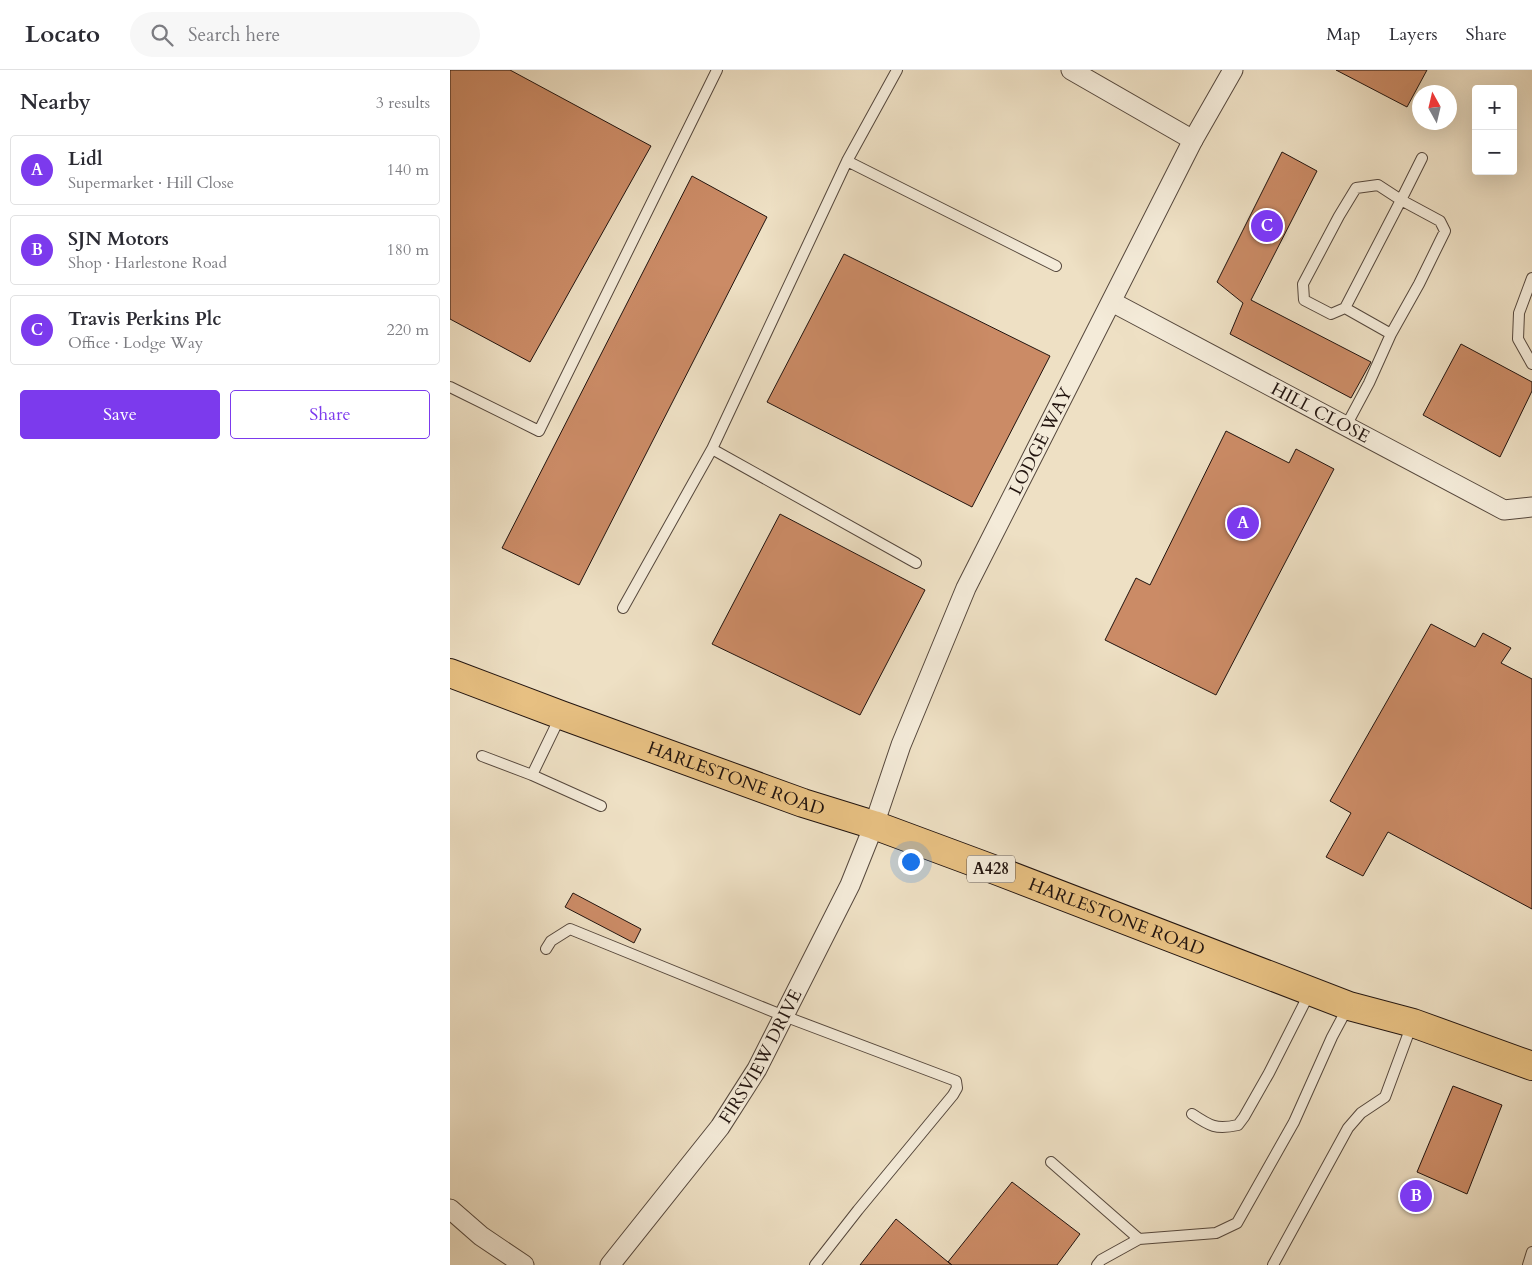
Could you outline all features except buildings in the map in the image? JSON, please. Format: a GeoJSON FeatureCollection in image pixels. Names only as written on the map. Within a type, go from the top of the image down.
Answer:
{"type":"FeatureCollection","features":[{"type":"Feature","properties":{"kind":"main road","name":"HARLESTONE ROAD"},"geometry":{"type":"LineString","coordinates":[[450,673],[561,715],[998,871],[1349,1006],[1413,1023],[1532,1066]]}},
{"type":"Feature","properties":{"kind":"street"},"geometry":{"type":"LineString","coordinates":[[1071,70],[1193,140]]}},
{"type":"Feature","properties":{"kind":"street","name":"LODGE WAY"},"geometry":{"type":"LineString","coordinates":[[874,826],[901,745],[966,588],[1193,140],[1233,70]]}},
{"type":"Feature","properties":{"kind":"street","name":"HILL CLOSE"},"geometry":{"type":"LineString","coordinates":[[1112,302],[1504,510],[1531,510]]}},
{"type":"Feature","properties":{"kind":"street","name":"FIRSVIEW DRIVE"},"geometry":{"type":"LineString","coordinates":[[610,1265],[720,1127],[757,1069],[850,885],[874,826]]}},
{"type":"Feature","properties":{"kind":"street"},"geometry":{"type":"LineString","coordinates":[[450,1209],[481,1236],[524,1265]]}},
{"type":"Feature","properties":{"kind":"lane"},"geometry":{"type":"LineString","coordinates":[[450,387],[539,431],[717,70]]}},
{"type":"Feature","properties":{"kind":"lane"},"geometry":{"type":"LineString","coordinates":[[623,608],[712,449],[847,161],[897,70]]}},
{"type":"Feature","properties":{"kind":"lane"},"geometry":{"type":"LineString","coordinates":[[1346,426],[1369,383],[1391,334],[1419,284],[1445,231],[1440,221],[1401,200],[1378,185],[1356,188],[1303,284],[1304,300],[1331,314],[1345,308],[1401,200],[1422,158]]}},
{"type":"Feature","properties":{"kind":"lane"},"geometry":{"type":"LineString","coordinates":[[847,161],[1056,266]]}},
{"type":"Feature","properties":{"kind":"lane"},"geometry":{"type":"LineString","coordinates":[[1532,278],[1519,313],[1518,339],[1532,364]]}},
{"type":"Feature","properties":{"kind":"lane"},"geometry":{"type":"LineString","coordinates":[[1345,308],[1391,334]]}},
{"type":"Feature","properties":{"kind":"lane"},"geometry":{"type":"LineString","coordinates":[[712,449],[916,563]]}},
{"type":"Feature","properties":{"kind":"lane"},"geometry":{"type":"LineString","coordinates":[[532,775],[561,715]]}},
{"type":"Feature","properties":{"kind":"lane"},"geometry":{"type":"LineString","coordinates":[[482,756],[532,775],[601,806]]}},
{"type":"Feature","properties":{"kind":"lane"},"geometry":{"type":"LineString","coordinates":[[546,949],[552,941],[570,929],[784,1016],[956,1081],[957,1088],[815,1265]]}},
{"type":"Feature","properties":{"kind":"lane"},"geometry":{"type":"LineString","coordinates":[[1192,1114],[1210,1126],[1219,1128],[1238,1125],[1269,1073],[1310,991]]}},
{"type":"Feature","properties":{"kind":"lane"},"geometry":{"type":"LineString","coordinates":[[1097,1265],[1101,1260],[1139,1238],[1216,1233],[1237,1223],[1294,1122],[1332,1037],[1349,1006]]}},
{"type":"Feature","properties":{"kind":"lane"},"geometry":{"type":"LineString","coordinates":[[1273,1265],[1348,1128],[1362,1113],[1384,1097],[1413,1023]]}},
{"type":"Feature","properties":{"kind":"lane"},"geometry":{"type":"LineString","coordinates":[[1051,1162],[1139,1238]]}},
{"type":"Feature","properties":{"kind":"lane"},"geometry":{"type":"LineString","coordinates":[[1528,1265],[1532,1252]]}},
{"type":"Feature","properties":{"kind":"place","name":"Travis Perkins Plc"},"geometry":{"type":"Point","coordinates":[1267,226]}},
{"type":"Feature","properties":{"kind":"place","name":"Lidl"},"geometry":{"type":"Point","coordinates":[1243,523]}},
{"type":"Feature","properties":{"kind":"place","name":"SJN Motors"},"geometry":{"type":"Point","coordinates":[1416,1196]}}]}
